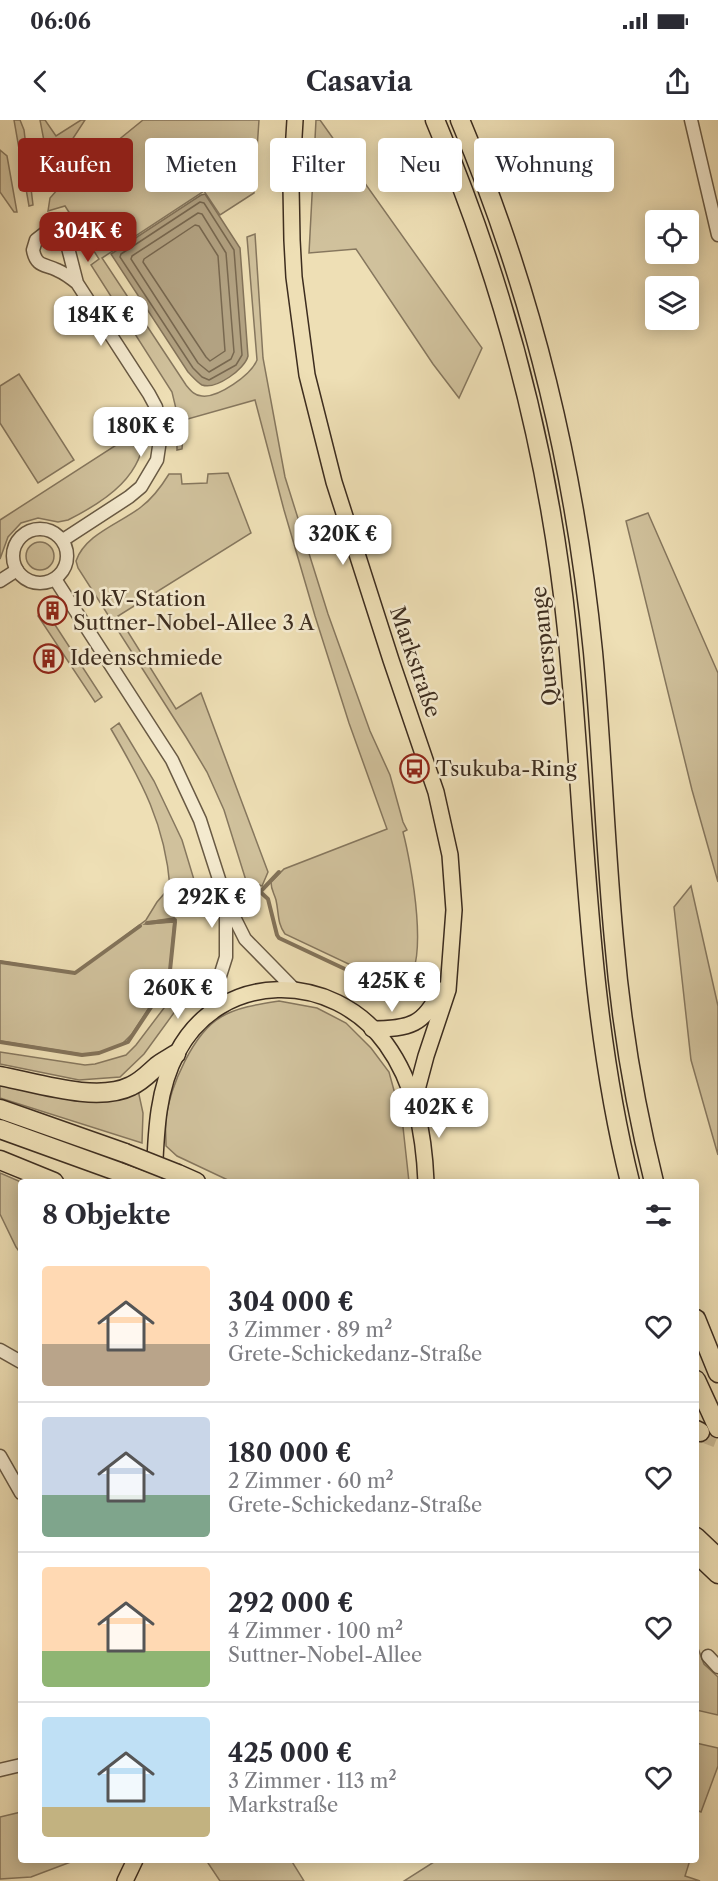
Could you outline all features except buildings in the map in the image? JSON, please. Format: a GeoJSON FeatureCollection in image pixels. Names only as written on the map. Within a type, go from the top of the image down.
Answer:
{"type":"FeatureCollection","features":[{"type":"Feature","properties":{"kind":"highway","name":"Querspange"},"geometry":{"type":"LineString","coordinates":[[435,120],[498,288],[532,415],[549,498],[567,629],[590,939],[600,1027],[613,1104],[629,1179]]}},
{"type":"Feature","properties":{"kind":"highway"},"geometry":{"type":"LineString","coordinates":[[460,120],[491,198],[526,304],[549,390],[568,477],[581,553],[593,652],[618,985],[632,1083],[653,1179]]}},
{"type":"Feature","properties":{"kind":"highway"},"geometry":{"type":"LineString","coordinates":[[0,1076],[80,1091],[110,1093],[139,1082],[157,1066],[176,1054]]}},
{"type":"Feature","properties":{"kind":"highway"},"geometry":{"type":"LineString","coordinates":[[0,1109],[125,1153],[189,1179]]}},
{"type":"Feature","properties":{"kind":"highway"},"geometry":{"type":"LineString","coordinates":[[0,1129],[140,1179]]}},
{"type":"Feature","properties":{"kind":"highway"},"geometry":{"type":"LineString","coordinates":[[0,1160],[47,1179]]}},
{"type":"Feature","properties":{"kind":"highway"},"geometry":{"type":"LineString","coordinates":[[699,1326],[718,1373]]}},
{"type":"Feature","properties":{"kind":"highway"},"geometry":{"type":"LineString","coordinates":[[699,1398],[704,1427]]}},
{"type":"Feature","properties":{"kind":"highway"},"geometry":{"type":"LineString","coordinates":[[699,1540],[718,1558]]}},
{"type":"Feature","properties":{"kind":"highway"},"geometry":{"type":"LineString","coordinates":[[699,1555],[718,1574]]}},
{"type":"Feature","properties":{"kind":"main road","name":"Markstraße"},"geometry":{"type":"LineString","coordinates":[[295,120],[291,186],[292,240],[294,277],[307,375],[334,482],[436,792],[444,824],[453,882],[454,910],[448,990],[414,1101]]}},
{"type":"Feature","properties":{"kind":"main road","name":"Markstraße"},"geometry":{"type":"LineString","coordinates":[[372,1029],[396,1029],[416,1023],[435,1003],[449,970]]}},
{"type":"Feature","properties":{"kind":"main road"},"geometry":{"type":"LineString","coordinates":[[154,1179],[159,1107],[176,1054],[188,1034],[212,1011],[232,999],[255,991],[273,989],[295,990],[341,1004],[358,1016],[384,1042],[396,1059],[414,1101],[422,1134],[426,1179]]}},
{"type":"Feature","properties":{"kind":"main road"},"geometry":{"type":"LineString","coordinates":[[126,1881],[134,1863]]}},
{"type":"Feature","properties":{"kind":"street"},"geometry":{"type":"LineString","coordinates":[[691,120],[718,235]]}},
{"type":"Feature","properties":{"kind":"street"},"geometry":{"type":"LineString","coordinates":[[63,540],[141,487],[156,460],[160,440],[159,421],[153,400],[78,283],[68,254],[68,244],[59,234],[49,232],[38,237],[33,247],[35,258],[43,266],[53,268],[78,283]]}},
{"type":"Feature","properties":{"kind":"street"},"geometry":{"type":"LineString","coordinates":[[33,529],[50,530],[63,540],[67,561],[65,568],[55,579],[38,583],[30,581],[17,570],[13,561],[14,546],[25,533],[33,529]]}},
{"type":"Feature","properties":{"kind":"street"},"geometry":{"type":"LineString","coordinates":[[0,581],[17,570]]}},
{"type":"Feature","properties":{"kind":"street"},"geometry":{"type":"LineString","coordinates":[[55,579],[172,760],[200,820],[226,901],[245,939],[295,990]]}},
{"type":"Feature","properties":{"kind":"street"},"geometry":{"type":"LineString","coordinates":[[212,1011],[214,995],[226,957],[226,901]]}},
{"type":"Feature","properties":{"kind":"street"},"geometry":{"type":"LineString","coordinates":[[0,1350],[18,1360]]}},
{"type":"Feature","properties":{"kind":"street"},"geometry":{"type":"LineString","coordinates":[[0,1455],[18,1488]]}},
{"type":"Feature","properties":{"kind":"street"},"geometry":{"type":"LineString","coordinates":[[708,1656],[718,1667]]}},
{"type":"Feature","properties":{"kind":"street"},"geometry":{"type":"LineString","coordinates":[[0,1770],[18,1766]]}},
{"type":"Feature","properties":{"kind":"shaded area"},"geometry":{"type":"Polygon","coordinates":[[[14,120],[20,120],[24,130],[25,138],[18,138],[18,143],[14,120]]]}},
{"type":"Feature","properties":{"kind":"shaded area"},"geometry":{"type":"Polygon","coordinates":[[[40,120],[45,120],[56,136],[81,120],[85,120],[73,138],[43,138],[40,120]]]}},
{"type":"Feature","properties":{"kind":"shaded area"},"geometry":{"type":"Polygon","coordinates":[[[143,120],[259,120],[258,138],[145,138],[145,192],[202,192],[102,258],[186,385],[197,395],[209,396],[241,379],[257,360],[247,237],[255,234],[263,358],[285,477],[328,614],[370,731],[390,775],[407,830],[403,832],[414,889],[418,939],[416,960],[411,977],[401,986],[393,985],[285,934],[279,922],[271,882],[284,869],[387,829],[349,723],[315,616],[255,400],[184,420],[182,449],[177,450],[177,413],[172,392],[91,265],[99,259],[65,206],[48,211],[50,198],[55,192],[133,192],[133,138],[121,138],[143,120]]]}},
{"type":"Feature","properties":{"kind":"shaded area"},"geometry":{"type":"Polygon","coordinates":[[[316,120],[320,120],[333,138],[315,138],[316,120]]]}},
{"type":"Feature","properties":{"kind":"shaded area"},"geometry":{"type":"Polygon","coordinates":[[[0,150],[7,156],[17,212],[14,212],[0,192],[0,150]]]}},
{"type":"Feature","properties":{"kind":"shaded area"},"geometry":{"type":"Polygon","coordinates":[[[366,185],[482,348],[459,398],[433,364],[356,249],[309,253],[312,192],[366,192],[366,185]]]}},
{"type":"Feature","properties":{"kind":"shaded area"},"geometry":{"type":"Polygon","coordinates":[[[27,192],[31,192],[33,205],[29,206],[27,192]]]}},
{"type":"Feature","properties":{"kind":"shaded area"},"geometry":{"type":"Polygon","coordinates":[[[205,192],[254,192],[254,193],[220,215],[205,192]]]}},
{"type":"Feature","properties":{"kind":"shaded area"},"geometry":{"type":"Polygon","coordinates":[[[19,374],[74,460],[38,483],[0,423],[0,386],[19,374]]]}},
{"type":"Feature","properties":{"kind":"shaded area"},"geometry":{"type":"Polygon","coordinates":[[[144,427],[139,459],[131,472],[110,495],[68,520],[58,522],[38,518],[21,523],[8,537],[0,559],[0,520],[144,427]]]}},
{"type":"Feature","properties":{"kind":"shaded area"},"geometry":{"type":"Polygon","coordinates":[[[228,473],[251,533],[118,616],[176,709],[201,693],[268,872],[262,886],[254,883],[250,887],[248,887],[224,810],[207,772],[78,568],[76,561],[87,543],[141,507],[160,488],[169,474],[181,474],[182,484],[207,483],[208,474],[228,473]]]}},
{"type":"Feature","properties":{"kind":"shaded area"},"geometry":{"type":"Polygon","coordinates":[[[648,513],[718,673],[718,882],[692,790],[626,521],[648,513]]]}},
{"type":"Feature","properties":{"kind":"shaded area"},"geometry":{"type":"Polygon","coordinates":[[[40,542],[50,546],[54,556],[50,566],[40,570],[30,566],[26,556],[30,546],[40,542]]]}},
{"type":"Feature","properties":{"kind":"shaded area"},"geometry":{"type":"Polygon","coordinates":[[[46,611],[102,697],[95,702],[38,616],[46,611]]]}},
{"type":"Feature","properties":{"kind":"shaded area"},"geometry":{"type":"Polygon","coordinates":[[[119,723],[154,781],[182,840],[195,883],[191,905],[173,918],[145,924],[174,922],[169,977],[132,1034],[122,1044],[96,1054],[81,1054],[0,1041],[0,961],[76,973],[146,920],[170,887],[163,843],[150,804],[133,767],[111,729],[119,723]]]}},
{"type":"Feature","properties":{"kind":"shaded area"},"geometry":{"type":"Polygon","coordinates":[[[691,886],[718,1006],[718,1155],[691,1060],[674,907],[691,886]]]}},
{"type":"Feature","properties":{"kind":"shaded area"},"geometry":{"type":"Polygon","coordinates":[[[279,1001],[317,1008],[346,1023],[371,1048],[389,1072],[403,1127],[409,1179],[226,1179],[177,1156],[166,1146],[168,1105],[192,1048],[201,1035],[221,1017],[249,1006],[279,1001]]]}},
{"type":"Feature","properties":{"kind":"shaded area"},"geometry":{"type":"Polygon","coordinates":[[[167,1004],[176,1010],[144,1054],[120,1077],[79,1080],[0,1064],[0,1052],[85,1065],[126,1055],[167,1004]]]}},
{"type":"Feature","properties":{"kind":"shaded area"},"geometry":{"type":"Polygon","coordinates":[[[0,1083],[138,1090],[143,1113],[142,1143],[0,1098],[0,1083]]]}},
{"type":"Feature","properties":{"kind":"shaded area"},"geometry":{"type":"Polygon","coordinates":[[[0,1173],[18,1181],[18,1250],[0,1214],[0,1173]]]}},
{"type":"Feature","properties":{"kind":"shaded area"},"geometry":{"type":"Polygon","coordinates":[[[699,1651],[704,1664],[718,1677],[718,1715],[699,1711],[699,1651]]]}},
{"type":"Feature","properties":{"kind":"shaded area"},"geometry":{"type":"Polygon","coordinates":[[[699,1744],[718,1748],[718,1766],[701,1812],[699,1811],[699,1744]]]}},
{"type":"Feature","properties":{"kind":"shaded area"},"geometry":{"type":"Polygon","coordinates":[[[18,1813],[18,1863],[68,1863],[31,1877],[0,1879],[0,1817],[18,1813]]]}},
{"type":"Feature","properties":{"kind":"shaded area"},"geometry":{"type":"Polygon","coordinates":[[[208,1863],[293,1863],[304,1881],[220,1881],[208,1863]]]}},
{"type":"Feature","properties":{"kind":"shaded area"},"geometry":{"type":"Polygon","coordinates":[[[432,1863],[689,1863],[685,1876],[700,1881],[404,1881],[432,1863]]]}},
{"type":"Feature","properties":{"kind":"water"},"geometry":{"type":"Polygon","coordinates":[[[205,194],[240,248],[248,356],[236,372],[208,386],[200,384],[188,372],[111,254],[205,194]]]}},
{"type":"Feature","properties":{"kind":"waterway"},"geometry":{"type":"LineString","coordinates":[[261,891],[279,872]]}},
{"type":"Feature","properties":{"kind":"waterway"},"geometry":{"type":"LineString","coordinates":[[254,886],[268,899],[279,938],[396,993],[406,991],[410,987]]}},
{"type":"Feature","properties":{"kind":"waterway"},"geometry":{"type":"LineString","coordinates":[[177,915],[185,911]]}},
{"type":"Feature","properties":{"kind":"waterway"},"geometry":{"type":"LineString","coordinates":[[147,923],[175,920]]}},
{"type":"Feature","properties":{"kind":"waterway"},"geometry":{"type":"LineString","coordinates":[[0,1042],[82,1055],[99,1053],[128,1042],[169,980],[175,922]]}},
{"type":"Feature","properties":{"kind":"waterway"},"geometry":{"type":"LineString","coordinates":[[0,962],[75,973],[140,926]]}},
{"type":"Feature","properties":{"kind":"tunnel"},"geometry":{"type":"LineString","coordinates":[[700,1432],[718,1439]]}},
{"type":"Feature","properties":{"kind":"place","name":"10 kV-Station Suttner-Nobel-Allee 3 A"},"geometry":{"type":"Point","coordinates":[52,611]}},
{"type":"Feature","properties":{"kind":"place","name":"Ideenschmiede"},"geometry":{"type":"Point","coordinates":[49,658]}},
{"type":"Feature","properties":{"kind":"place","name":"Tsukuba-Ring"},"geometry":{"type":"Point","coordinates":[415,769]}}]}
